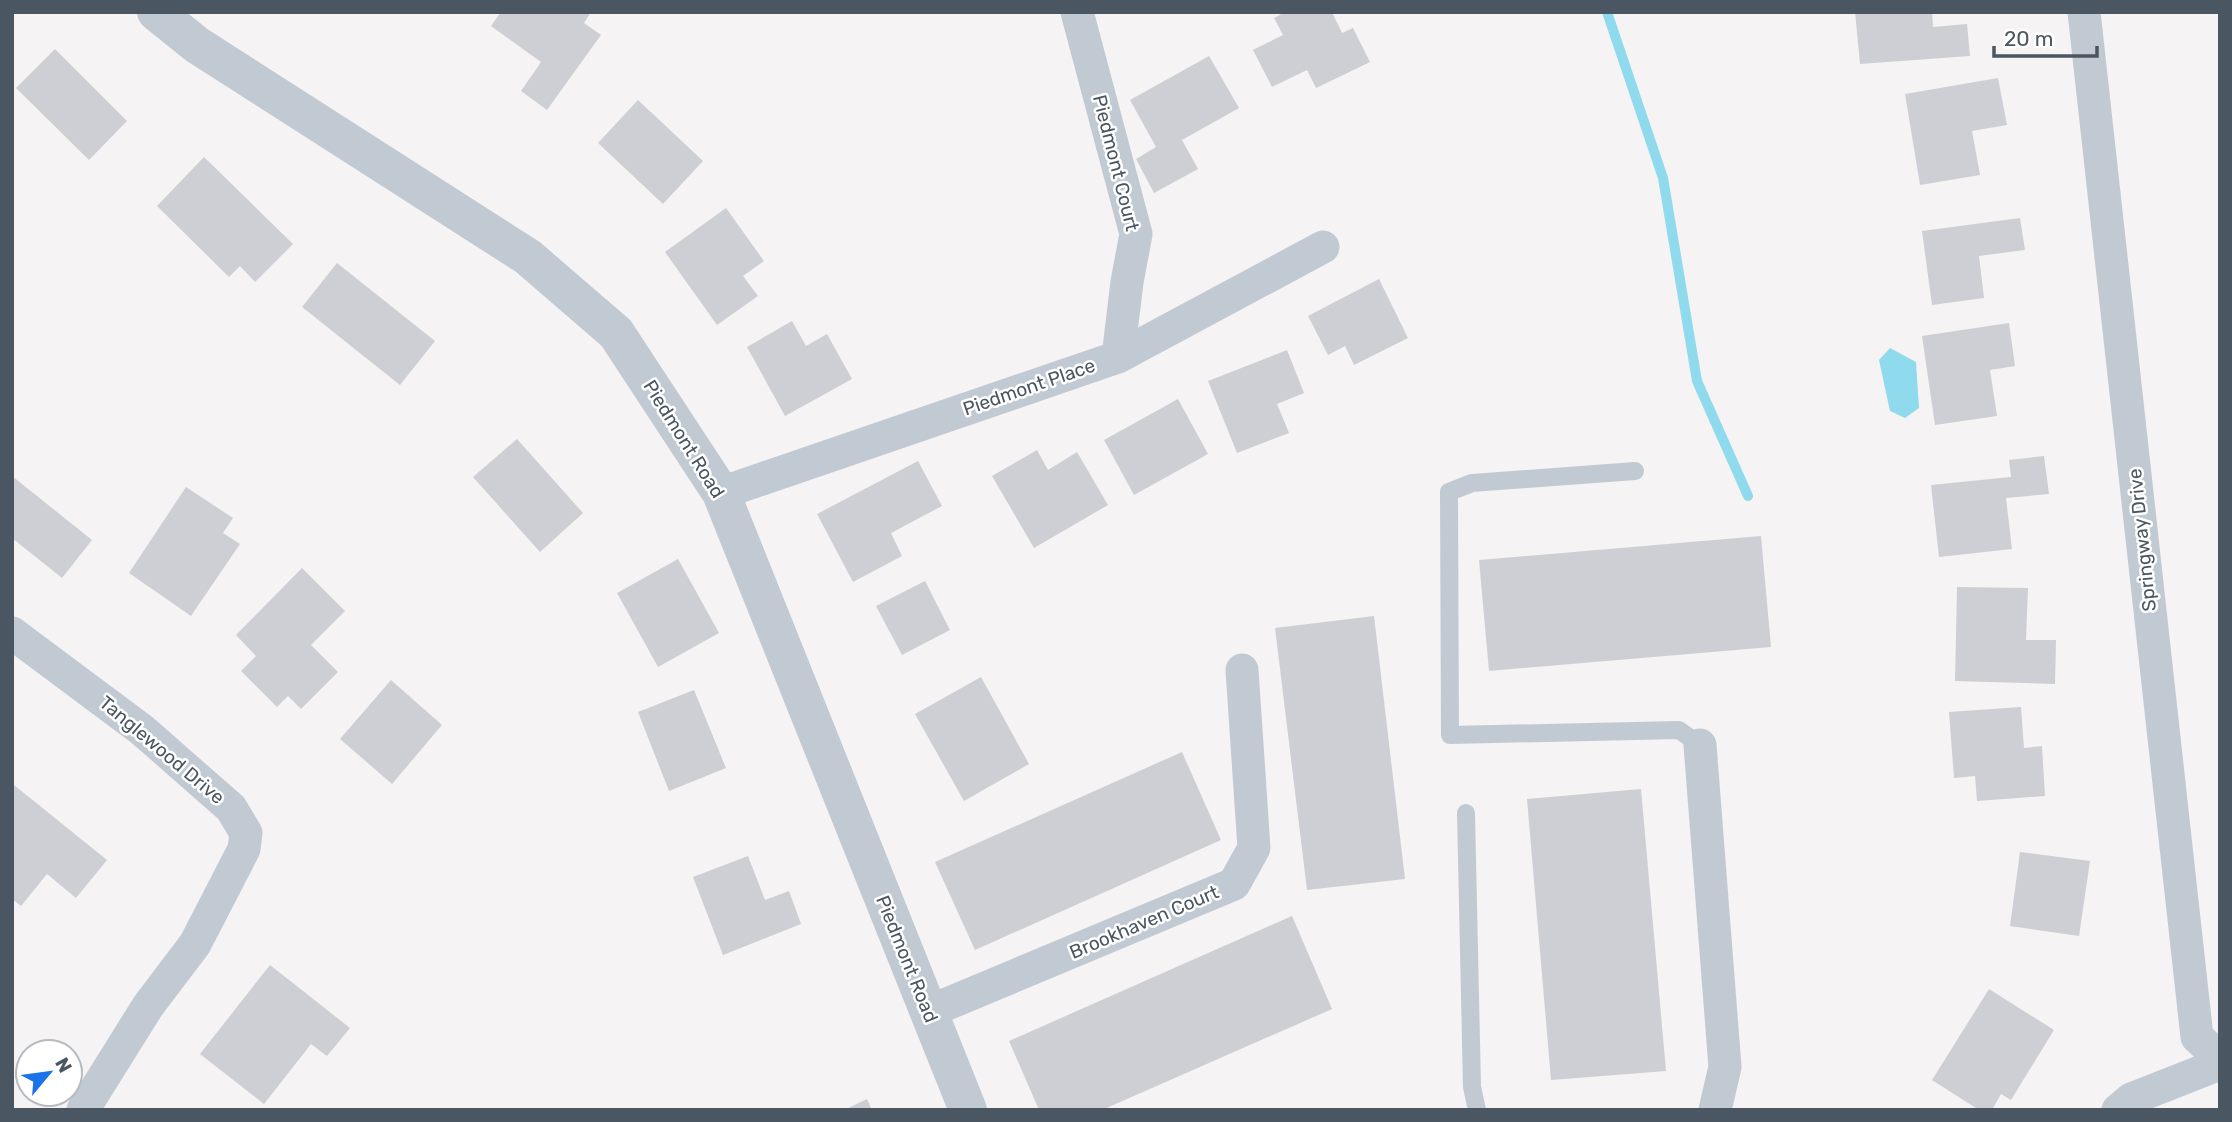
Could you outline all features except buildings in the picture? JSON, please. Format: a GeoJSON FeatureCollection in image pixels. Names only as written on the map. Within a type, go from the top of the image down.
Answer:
{"type":"FeatureCollection","features":[{"type":"Feature","properties":{"kind":"street","name":"Piedmont Road"},"geometry":{"type":"LineString","coordinates":[[156,12],[197,45],[528,257],[616,333],[721,494],[968,1110]]}},
{"type":"Feature","properties":{"kind":"street","name":"Piedmont Court"},"geometry":{"type":"LineString","coordinates":[[1077,12],[1136,234],[1118,357]]}},
{"type":"Feature","properties":{"kind":"street","name":"Springway Drive"},"geometry":{"type":"LineString","coordinates":[[2084,12],[2197,1037],[2220,1058]]}},
{"type":"Feature","properties":{"kind":"street","name":"Piedmont Place"},"geometry":{"type":"LineString","coordinates":[[721,494],[1118,357],[1323,247]]}},
{"type":"Feature","properties":{"kind":"street","name":"Tanglewood Drive"},"geometry":{"type":"LineString","coordinates":[[12,633],[142,730],[231,808],[246,833],[244,849],[195,944],[148,1006],[83,1110]]}},
{"type":"Feature","properties":{"kind":"street","name":"Brookhaven Court"},"geometry":{"type":"LineString","coordinates":[[928,1012],[1234,884],[1254,848],[1242,670]]}},
{"type":"Feature","properties":{"kind":"street"},"geometry":{"type":"LineString","coordinates":[[1700,746],[1725,1067],[1715,1110]]}},
{"type":"Feature","properties":{"kind":"street"},"geometry":{"type":"LineString","coordinates":[[2118,1110],[2131,1098],[2220,1064]]}},
{"type":"Feature","properties":{"kind":"lane"},"geometry":{"type":"LineString","coordinates":[[1635,471],[1472,483],[1449,492],[1450,736],[1679,730],[1700,746]]}},
{"type":"Feature","properties":{"kind":"lane"},"geometry":{"type":"LineString","coordinates":[[1466,813],[1472,1087],[1477,1110]]}},
{"type":"Feature","properties":{"kind":"water"},"geometry":{"type":"Polygon","coordinates":[[[1890,348],[1916,362],[1919,408],[1905,418],[1890,411],[1879,360],[1890,348]]]}},
{"type":"Feature","properties":{"kind":"waterway"},"geometry":{"type":"LineString","coordinates":[[1607,12],[1663,178],[1697,381],[1748,496]]}}]}
